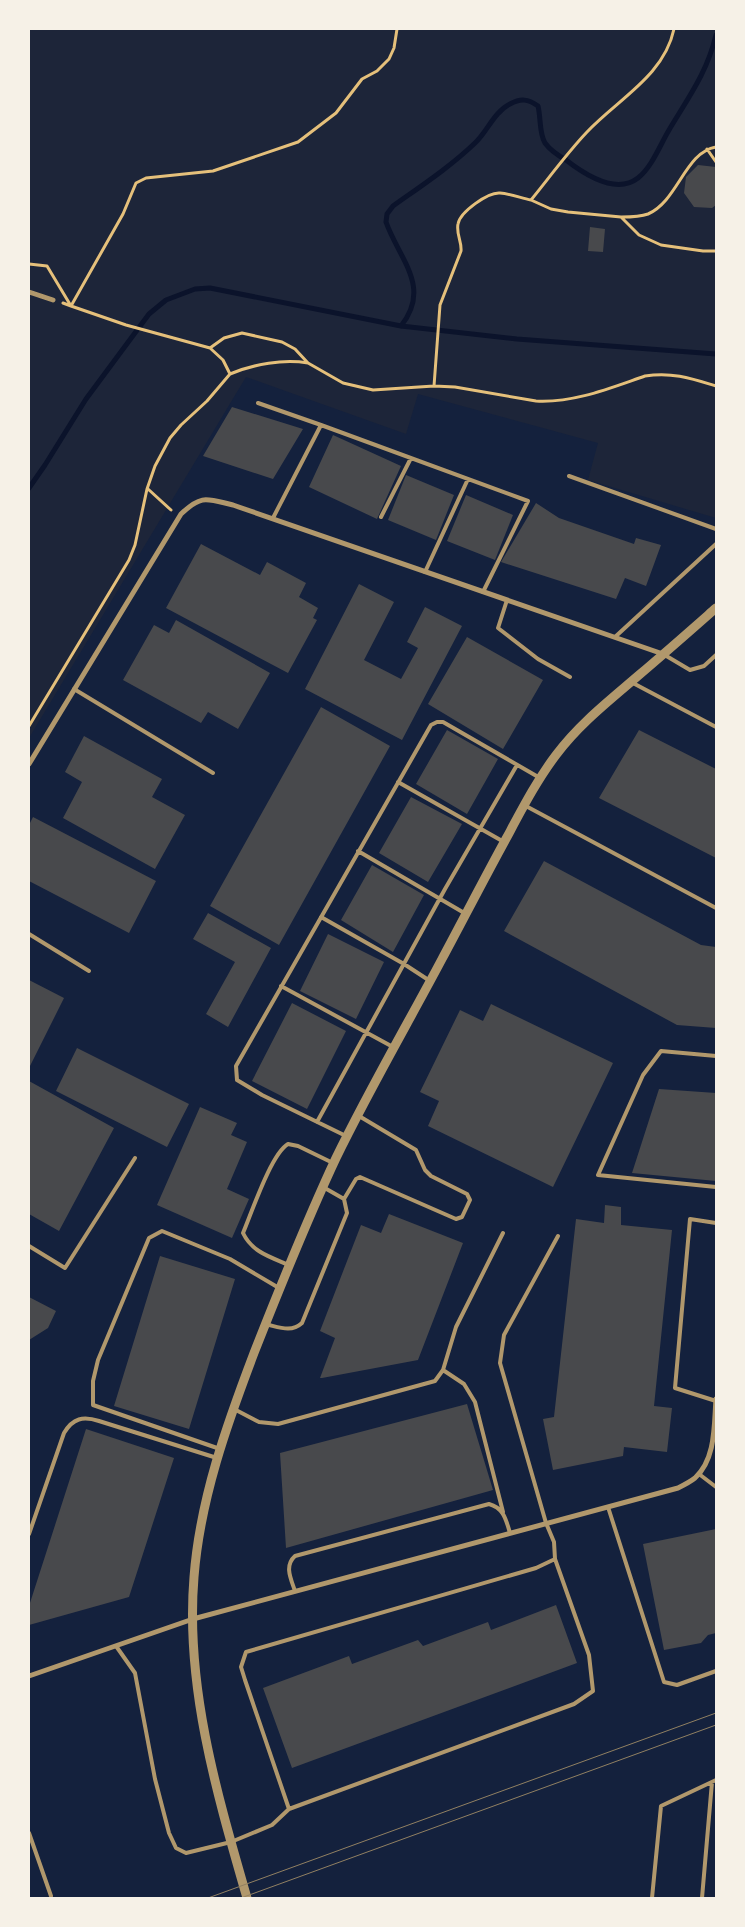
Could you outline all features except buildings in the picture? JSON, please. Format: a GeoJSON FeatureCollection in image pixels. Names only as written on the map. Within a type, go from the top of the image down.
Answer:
{"type":"FeatureCollection","features":[{"type":"Feature","properties":{"kind":"street"},"geometry":{"type":"LineString","coordinates":[[29,292],[53,300]]}},
{"type":"Feature","properties":{"kind":"street"},"geometry":{"type":"LineString","coordinates":[[29,764],[181,514],[193,503],[205,499],[233,505],[273,518],[663,654]]}},
{"type":"Feature","properties":{"kind":"street"},"geometry":{"type":"LineString","coordinates":[[247,1898],[231,1842],[204,1730],[195,1669],[193,1619],[194,1577],[199,1534],[219,1453],[234,1409],[288,1265],[334,1163],[504,842],[540,778],[555,756],[601,706],[716,608]]}},
{"type":"Feature","properties":{"kind":"street"},"geometry":{"type":"LineString","coordinates":[[29,1676],[193,1619],[678,1488],[693,1480],[708,1461],[716,1400]]}},
{"type":"Feature","properties":{"kind":"lane"},"geometry":{"type":"LineString","coordinates":[[258,403],[528,501],[483,592]]}},
{"type":"Feature","properties":{"kind":"lane"},"geometry":{"type":"LineString","coordinates":[[273,518],[321,425]]}},
{"type":"Feature","properties":{"kind":"lane"},"geometry":{"type":"LineString","coordinates":[[382,517],[411,458]]}},
{"type":"Feature","properties":{"kind":"lane"},"geometry":{"type":"LineString","coordinates":[[569,476],[716,529]]}},
{"type":"Feature","properties":{"kind":"lane"},"geometry":{"type":"LineString","coordinates":[[425,572],[468,479]]}},
{"type":"Feature","properties":{"kind":"lane"},"geometry":{"type":"LineString","coordinates":[[615,638],[716,544]]}},
{"type":"Feature","properties":{"kind":"lane"},"geometry":{"type":"LineString","coordinates":[[507,600],[498,628],[538,659],[570,677]]}},
{"type":"Feature","properties":{"kind":"lane"},"geometry":{"type":"LineString","coordinates":[[663,654],[690,670],[704,666],[716,655]]}},
{"type":"Feature","properties":{"kind":"lane"},"geometry":{"type":"LineString","coordinates":[[631,682],[716,726]]}},
{"type":"Feature","properties":{"kind":"lane"},"geometry":{"type":"LineString","coordinates":[[74,689],[213,773]]}},
{"type":"Feature","properties":{"kind":"lane"},"geometry":{"type":"LineString","coordinates":[[348,1137],[262,1096],[237,1080],[236,1066],[430,725],[436,722],[443,722],[540,778]]}},
{"type":"Feature","properties":{"kind":"lane"},"geometry":{"type":"LineString","coordinates":[[317,1122],[440,898],[517,765]]}},
{"type":"Feature","properties":{"kind":"lane"},"geometry":{"type":"LineString","coordinates":[[398,782],[504,842]]}},
{"type":"Feature","properties":{"kind":"lane"},"geometry":{"type":"LineString","coordinates":[[524,805],[716,908]]}},
{"type":"Feature","properties":{"kind":"lane"},"geometry":{"type":"LineString","coordinates":[[358,852],[466,914]]}},
{"type":"Feature","properties":{"kind":"lane"},"geometry":{"type":"LineString","coordinates":[[321,917],[430,981]]}},
{"type":"Feature","properties":{"kind":"lane"},"geometry":{"type":"LineString","coordinates":[[29,934],[89,971]]}},
{"type":"Feature","properties":{"kind":"lane"},"geometry":{"type":"LineString","coordinates":[[281,986],[394,1048]]}},
{"type":"Feature","properties":{"kind":"lane"},"geometry":{"type":"LineString","coordinates":[[716,1056],[661,1051],[643,1075],[598,1175],[716,1187]]}},
{"type":"Feature","properties":{"kind":"lane"},"geometry":{"type":"LineString","coordinates":[[265,1324],[291,1330],[302,1324],[347,1213],[344,1199],[356,1179],[360,1177],[456,1220],[462,1217],[470,1200],[467,1194],[431,1176],[425,1170],[416,1150],[358,1116]]}},
{"type":"Feature","properties":{"kind":"lane"},"geometry":{"type":"LineString","coordinates":[[288,1265],[262,1254],[252,1247],[243,1233],[272,1165],[282,1148],[288,1144],[298,1146],[334,1163]]}},
{"type":"Feature","properties":{"kind":"lane"},"geometry":{"type":"LineString","coordinates":[[29,1246],[65,1268],[134,1158]]}},
{"type":"Feature","properties":{"kind":"lane"},"geometry":{"type":"LineString","coordinates":[[323,1186],[344,1199]]}},
{"type":"Feature","properties":{"kind":"lane"},"geometry":{"type":"LineString","coordinates":[[716,1223],[690,1219],[674,1388],[716,1400]]}},
{"type":"Feature","properties":{"kind":"lane"},"geometry":{"type":"LineString","coordinates":[[219,1453],[93,1405],[94,1381],[98,1360],[149,1238],[162,1231],[230,1260],[279,1288]]}},
{"type":"Feature","properties":{"kind":"lane"},"geometry":{"type":"LineString","coordinates":[[234,1409],[259,1422],[278,1424],[435,1381],[443,1370],[456,1328],[503,1233]]}},
{"type":"Feature","properties":{"kind":"lane"},"geometry":{"type":"LineString","coordinates":[[116,1646],[135,1673],[155,1779],[169,1833],[176,1848],[186,1853],[231,1842],[272,1825],[289,1809],[574,1704],[593,1691],[589,1655],[555,1559],[554,1542],[546,1523],[500,1362],[504,1336],[558,1236]]}},
{"type":"Feature","properties":{"kind":"lane"},"geometry":{"type":"LineString","coordinates":[[443,1370],[464,1384],[476,1402],[510,1533]]}},
{"type":"Feature","properties":{"kind":"lane"},"geometry":{"type":"LineString","coordinates":[[29,1534],[64,1433],[68,1426],[77,1419],[90,1418],[219,1453]]}},
{"type":"Feature","properties":{"kind":"lane"},"geometry":{"type":"LineString","coordinates":[[699,1474],[716,1487]]}},
{"type":"Feature","properties":{"kind":"lane"},"geometry":{"type":"LineString","coordinates":[[295,1591],[288,1568],[289,1562],[295,1556],[489,1504],[496,1506],[504,1513]]}},
{"type":"Feature","properties":{"kind":"lane"},"geometry":{"type":"LineString","coordinates":[[608,1507],[664,1682],[677,1685],[716,1671]]}},
{"type":"Feature","properties":{"kind":"lane"},"geometry":{"type":"LineString","coordinates":[[289,1809],[244,1680],[241,1667],[246,1652],[536,1568],[555,1559]]}},
{"type":"Feature","properties":{"kind":"lane"},"geometry":{"type":"LineString","coordinates":[[652,1898],[661,1806],[714,1781]]}},
{"type":"Feature","properties":{"kind":"lane"},"geometry":{"type":"LineString","coordinates":[[702,1898],[714,1781]]}},
{"type":"Feature","properties":{"kind":"lane"},"geometry":{"type":"LineString","coordinates":[[29,1833],[51,1896]]}},
{"type":"Feature","properties":{"kind":"path"},"geometry":{"type":"LineString","coordinates":[[71,306],[124,214],[136,183],[146,178],[213,171],[298,142],[336,113],[362,79],[377,71],[389,59],[394,48],[398,29]]}},
{"type":"Feature","properties":{"kind":"path"},"geometry":{"type":"LineString","coordinates":[[531,200],[591,128],[642,82],[656,66],[667,51],[674,29]]}},
{"type":"Feature","properties":{"kind":"path"},"geometry":{"type":"LineString","coordinates":[[434,386],[440,305],[460,252],[461,245],[457,226],[463,214],[494,193],[500,193],[531,200],[551,209],[568,212],[621,217],[639,216],[656,210],[667,201],[690,167],[706,149],[716,147]]}},
{"type":"Feature","properties":{"kind":"path"},"geometry":{"type":"LineString","coordinates":[[706,149],[716,162]]}},
{"type":"Feature","properties":{"kind":"path"},"geometry":{"type":"LineString","coordinates":[[621,217],[630,227],[650,241],[675,247],[716,251]]}},
{"type":"Feature","properties":{"kind":"path"},"geometry":{"type":"LineString","coordinates":[[29,264],[47,266],[71,306],[126,325],[210,348],[223,360],[230,374]]}},
{"type":"Feature","properties":{"kind":"path"},"geometry":{"type":"LineString","coordinates":[[210,348],[224,338],[242,333],[282,342],[295,349],[308,362],[343,383],[365,389],[389,390],[434,386],[455,387],[516,399],[548,402],[574,398],[656,374],[681,375],[716,386]]}},
{"type":"Feature","properties":{"kind":"path"},"geometry":{"type":"LineString","coordinates":[[29,726],[129,560],[135,544],[147,489],[155,466],[170,438],[207,401],[230,374],[268,364],[292,361],[308,362]]}},
{"type":"Feature","properties":{"kind":"path"},"geometry":{"type":"LineString","coordinates":[[147,489],[167,508],[181,514]]}},
{"type":"Feature","properties":{"kind":"shaded area"},"geometry":{"type":"Polygon","coordinates":[[[29,29],[716,29],[716,518],[588,480],[598,443],[418,394],[406,434],[246,377],[29,738],[29,29]]]}},
{"type":"Feature","properties":{"kind":"waterway"},"geometry":{"type":"LineString","coordinates":[[401,326],[410,312],[414,298],[410,273],[386,222],[387,214],[393,206],[456,160],[479,138],[499,112],[514,102],[521,100],[538,106],[543,139],[547,146],[555,153],[600,181],[620,184],[629,183],[643,173],[655,156],[702,73],[716,35]]}},
{"type":"Feature","properties":{"kind":"waterway"},"geometry":{"type":"LineString","coordinates":[[29,488],[86,399],[149,314],[166,300],[195,289],[210,288],[401,326],[517,339],[716,354]]}},
{"type":"Feature","properties":{"kind":"tram line"},"geometry":{"type":"LineString","coordinates":[[208,1898],[716,1713]]}},
{"type":"Feature","properties":{"kind":"tram line"},"geometry":{"type":"LineString","coordinates":[[241,1898],[716,1725]]}}]}
